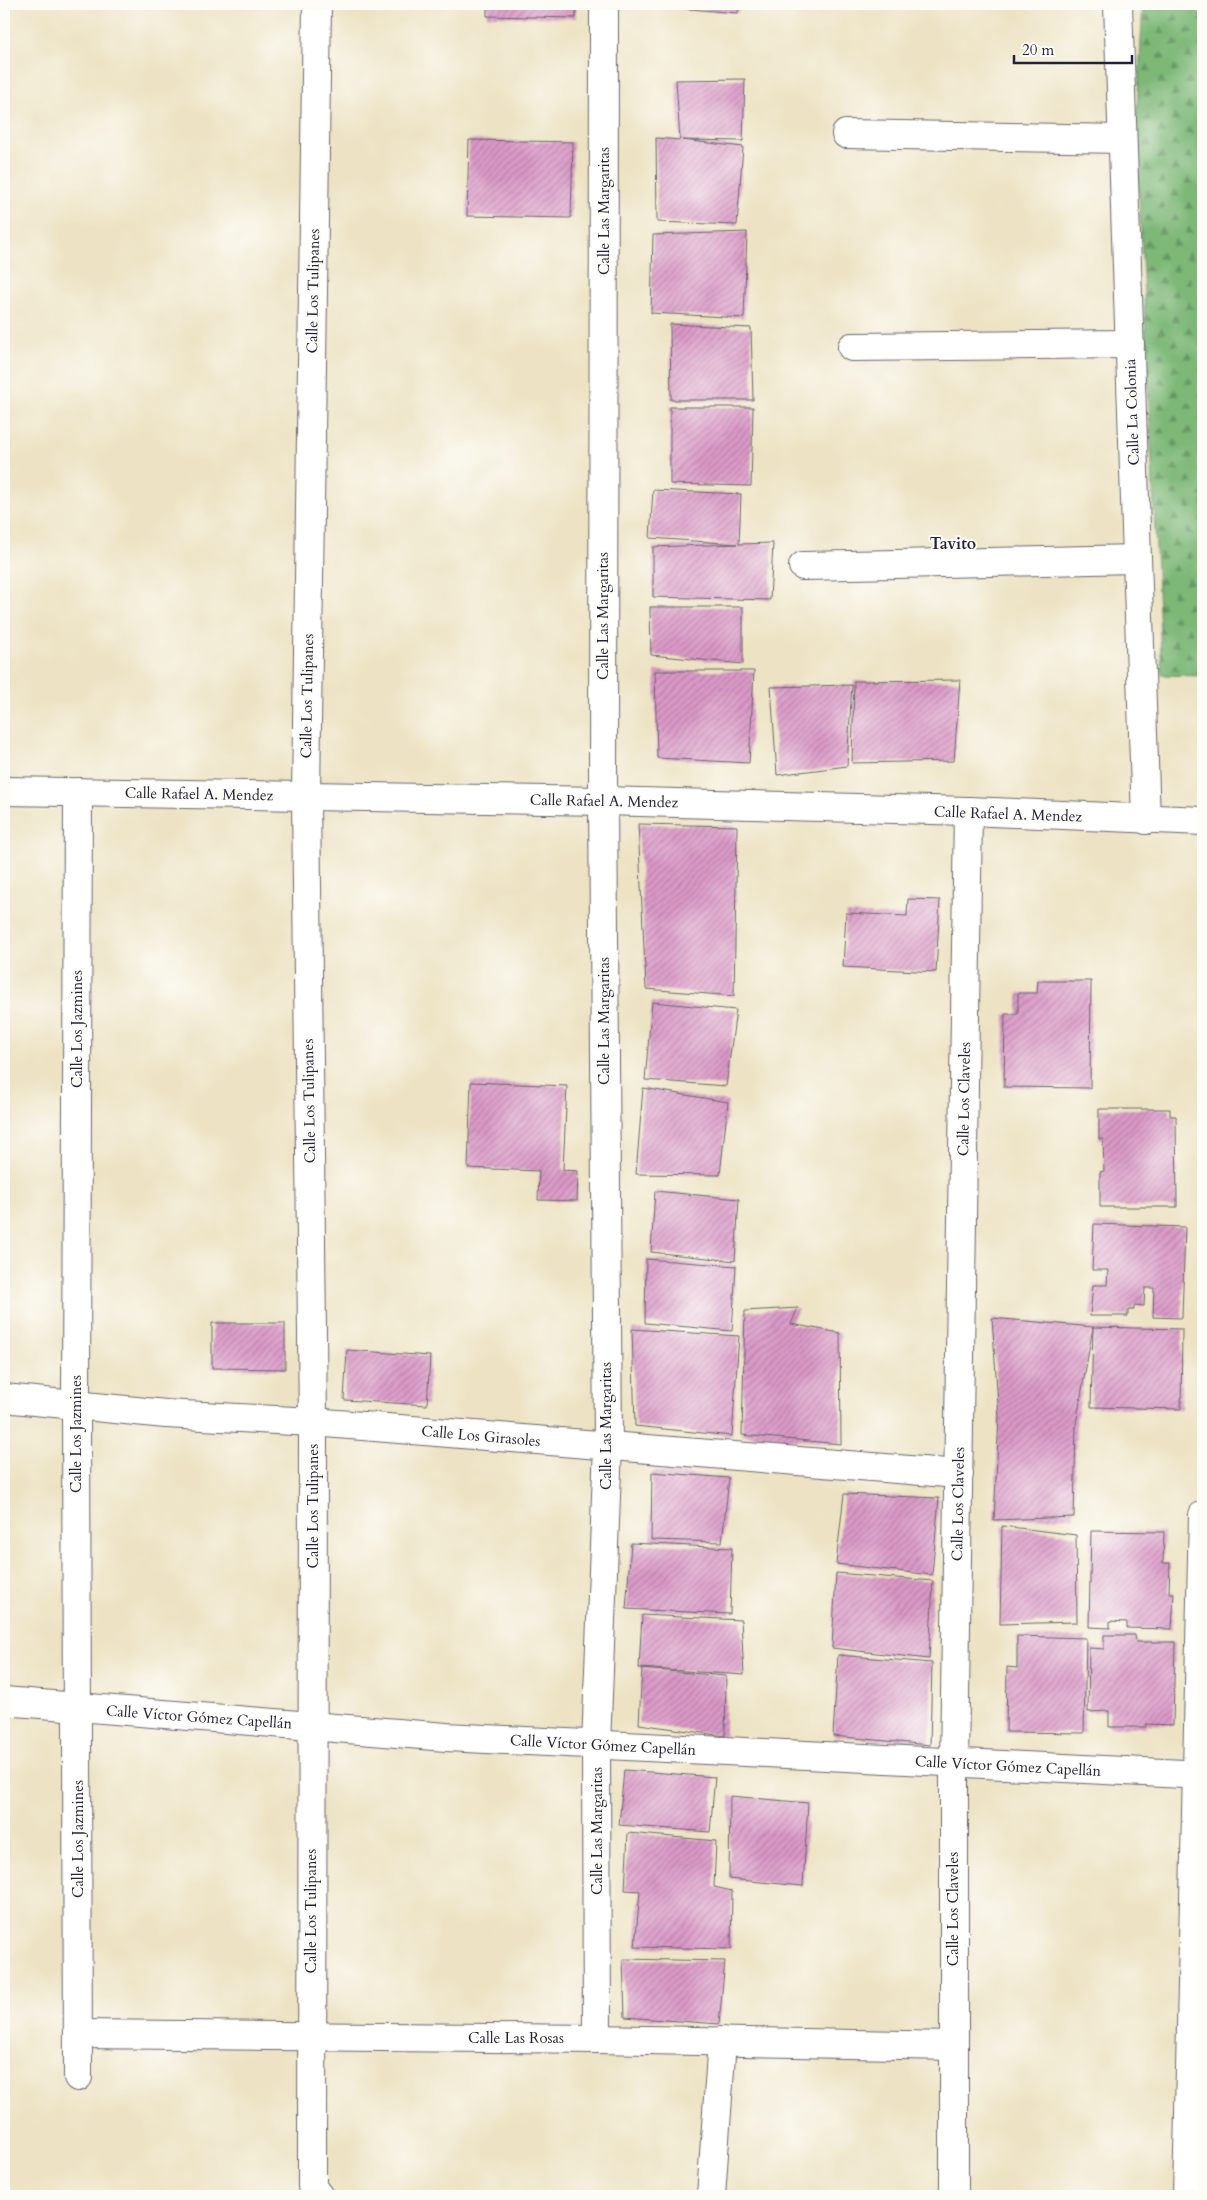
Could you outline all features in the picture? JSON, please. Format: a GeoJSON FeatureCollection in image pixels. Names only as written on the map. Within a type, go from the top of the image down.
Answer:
{"type":"FeatureCollection","features":[{"type":"Feature","properties":{"kind":"street","name":"Calle Los Tulipanes"},"geometry":{"type":"LineString","coordinates":[[318,4],[306,796],[313,1422],[311,1725],[312,2187],[319,2196]]}},
{"type":"Feature","properties":{"kind":"street","name":"Calle Las Margaritas"},"geometry":{"type":"LineString","coordinates":[[597,2038],[596,1745],[608,1446],[603,801],[604,4]]}},
{"type":"Feature","properties":{"kind":"street","name":"Calle La Colonia"},"geometry":{"type":"LineString","coordinates":[[1118,4],[1146,820]]}},
{"type":"Feature","properties":{"kind":"street"},"geometry":{"type":"LineString","coordinates":[[846,134],[1122,139]]}},
{"type":"Feature","properties":{"kind":"street"},"geometry":{"type":"LineString","coordinates":[[852,347],[1130,344]]}},
{"type":"Feature","properties":{"kind":"street"},"geometry":{"type":"LineString","coordinates":[[803,566],[1137,559]]}},
{"type":"Feature","properties":{"kind":"street","name":"Calle Rafael A. Mendez"},"geometry":{"type":"LineString","coordinates":[[4,791],[603,801],[968,811],[1203,821]]}},
{"type":"Feature","properties":{"kind":"street","name":"Calle Los Jazmines"},"geometry":{"type":"LineString","coordinates":[[78,792],[76,1405],[78,2077]]}},
{"type":"Feature","properties":{"kind":"street","name":"Calle Los Claveles"},"geometry":{"type":"LineString","coordinates":[[954,2196],[954,1764],[968,811]]}},
{"type":"Feature","properties":{"kind":"street","name":"Calle Los Girasoles"},"geometry":{"type":"LineString","coordinates":[[4,1398],[166,1414],[313,1422],[958,1474]]}},
{"type":"Feature","properties":{"kind":"street"},"geometry":{"type":"LineString","coordinates":[[1187,2196],[1200,1774],[1203,1515]]}},
{"type":"Feature","properties":{"kind":"street","name":"Calle Víctor Gómez Capellán"},"geometry":{"type":"LineString","coordinates":[[4,1701],[446,1736],[954,1764],[1200,1774]]}},
{"type":"Feature","properties":{"kind":"street","name":"Calle Las Rosas"},"geometry":{"type":"LineString","coordinates":[[79,2034],[597,2038],[953,2046]]}},
{"type":"Feature","properties":{"kind":"street"},"geometry":{"type":"LineString","coordinates":[[711,2196],[722,2041]]}},
{"type":"Feature","properties":{"kind":"green space"},"geometry":{"type":"Polygon","coordinates":[[[1143,4],[1203,4],[1203,676],[1162,675],[1136,129],[1143,4]]]}},
{"type":"Feature","properties":{"kind":"building"},"geometry":{"type":"Polygon","coordinates":[[[487,4],[576,4],[576,18],[487,16],[487,4]]]}},
{"type":"Feature","properties":{"kind":"building"},"geometry":{"type":"Polygon","coordinates":[[[652,4],[739,4],[738,13],[652,6],[652,4]]]}},
{"type":"Feature","properties":{"kind":"building"},"geometry":{"type":"Polygon","coordinates":[[[745,79],[743,141],[682,140],[743,147],[737,225],[657,222],[656,138],[680,140],[676,80],[745,79]]]}},
{"type":"Feature","properties":{"kind":"building"},"geometry":{"type":"Polygon","coordinates":[[[469,140],[573,142],[571,218],[467,216],[469,140]]]}},
{"type":"Feature","properties":{"kind":"building"},"geometry":{"type":"Polygon","coordinates":[[[747,232],[744,318],[651,313],[653,235],[747,232]]]}},
{"type":"Feature","properties":{"kind":"building"},"geometry":{"type":"Polygon","coordinates":[[[670,324],[751,328],[753,400],[671,400],[670,324]]]}},
{"type":"Feature","properties":{"kind":"building"},"geometry":{"type":"Polygon","coordinates":[[[670,407],[753,407],[751,486],[670,484],[670,407]]]}},
{"type":"Feature","properties":{"kind":"building"},"geometry":{"type":"Polygon","coordinates":[[[653,490],[741,494],[739,544],[773,543],[770,600],[653,597],[653,547],[737,544],[650,538],[653,490]]]}},
{"type":"Feature","properties":{"kind":"building"},"geometry":{"type":"Polygon","coordinates":[[[650,607],[743,607],[743,664],[651,655],[650,607]]]}},
{"type":"Feature","properties":{"kind":"building"},"geometry":{"type":"Polygon","coordinates":[[[655,671],[754,671],[749,763],[657,758],[655,671]]]}},
{"type":"Feature","properties":{"kind":"building"},"geometry":{"type":"Polygon","coordinates":[[[960,680],[954,761],[852,763],[854,681],[960,680]]]}},
{"type":"Feature","properties":{"kind":"building"},"geometry":{"type":"Polygon","coordinates":[[[852,685],[847,766],[777,775],[771,687],[852,685]]]}},
{"type":"Feature","properties":{"kind":"building"},"geometry":{"type":"Polygon","coordinates":[[[638,824],[737,826],[734,996],[646,989],[638,824]]]}},
{"type":"Feature","properties":{"kind":"building"},"geometry":{"type":"Polygon","coordinates":[[[908,899],[940,900],[936,972],[843,967],[846,913],[907,916],[908,899]]]}},
{"type":"Feature","properties":{"kind":"building"},"geometry":{"type":"Polygon","coordinates":[[[1038,981],[1091,981],[1090,1088],[1004,1087],[1005,1014],[1018,1014],[1018,993],[1037,993],[1038,981]]]}},
{"type":"Feature","properties":{"kind":"building"},"geometry":{"type":"Polygon","coordinates":[[[652,1002],[736,1010],[726,1086],[645,1080],[652,1002]]]}},
{"type":"Feature","properties":{"kind":"building"},"geometry":{"type":"Polygon","coordinates":[[[471,1082],[567,1086],[563,1170],[578,1171],[577,1201],[538,1200],[539,1171],[468,1168],[471,1082]]]}},
{"type":"Feature","properties":{"kind":"building"},"geometry":{"type":"Polygon","coordinates":[[[643,1088],[728,1102],[720,1175],[636,1174],[643,1088]]]}},
{"type":"Feature","properties":{"kind":"building"},"geometry":{"type":"Polygon","coordinates":[[[1099,1109],[1170,1109],[1170,1116],[1176,1116],[1177,1207],[1100,1207],[1100,1172],[1104,1171],[1103,1139],[1099,1139],[1099,1109]]]}},
{"type":"Feature","properties":{"kind":"building"},"geometry":{"type":"Polygon","coordinates":[[[655,1191],[739,1199],[735,1261],[651,1252],[655,1191]]]}},
{"type":"Feature","properties":{"kind":"building"},"geometry":{"type":"Polygon","coordinates":[[[1094,1224],[1185,1227],[1182,1318],[1153,1317],[1154,1288],[1145,1288],[1144,1306],[1134,1305],[1134,1310],[1128,1310],[1128,1316],[1090,1316],[1093,1285],[1107,1285],[1108,1270],[1092,1270],[1094,1224]]]}},
{"type":"Feature","properties":{"kind":"building"},"geometry":{"type":"Polygon","coordinates":[[[646,1259],[736,1266],[732,1331],[645,1323],[646,1259]]]}},
{"type":"Feature","properties":{"kind":"building"},"geometry":{"type":"Polygon","coordinates":[[[798,1308],[791,1324],[840,1333],[841,1444],[742,1435],[745,1311],[798,1308]]]}},
{"type":"Feature","properties":{"kind":"building"},"geometry":{"type":"Polygon","coordinates":[[[992,1318],[1093,1327],[1076,1424],[1074,1517],[994,1520],[999,1417],[992,1318]]]}},
{"type":"Feature","properties":{"kind":"building"},"geometry":{"type":"Polygon","coordinates":[[[212,1323],[285,1323],[285,1369],[212,1368],[212,1323]]]}},
{"type":"Feature","properties":{"kind":"building"},"geometry":{"type":"Polygon","coordinates":[[[1093,1327],[1182,1329],[1181,1409],[1091,1407],[1093,1327]]]}},
{"type":"Feature","properties":{"kind":"building"},"geometry":{"type":"Polygon","coordinates":[[[632,1329],[739,1336],[732,1436],[635,1426],[632,1329]]]}},
{"type":"Feature","properties":{"kind":"building"},"geometry":{"type":"Polygon","coordinates":[[[347,1350],[430,1356],[427,1405],[344,1400],[347,1350]]]}},
{"type":"Feature","properties":{"kind":"building"},"geometry":{"type":"Polygon","coordinates":[[[652,1472],[729,1478],[722,1542],[651,1540],[652,1472]]]}},
{"type":"Feature","properties":{"kind":"building"},"geometry":{"type":"Polygon","coordinates":[[[844,1494],[939,1498],[932,1575],[836,1564],[844,1494]]]}},
{"type":"Feature","properties":{"kind":"building"},"geometry":{"type":"Polygon","coordinates":[[[1002,1526],[1076,1535],[1077,1622],[1000,1624],[1002,1526]]]}},
{"type":"Feature","properties":{"kind":"building"},"geometry":{"type":"Polygon","coordinates":[[[1091,1531],[1164,1532],[1163,1563],[1170,1563],[1169,1593],[1174,1593],[1172,1629],[1127,1628],[1127,1622],[1110,1621],[1110,1628],[1089,1627],[1091,1531]]]}},
{"type":"Feature","properties":{"kind":"building"},"geometry":{"type":"Polygon","coordinates":[[[631,1543],[732,1548],[730,1614],[626,1609],[631,1543]]]}},
{"type":"Feature","properties":{"kind":"building"},"geometry":{"type":"Polygon","coordinates":[[[836,1573],[933,1581],[929,1659],[832,1648],[836,1573]]]}},
{"type":"Feature","properties":{"kind":"building"},"geometry":{"type":"Polygon","coordinates":[[[642,1615],[741,1620],[744,1675],[639,1668],[642,1615]]]}},
{"type":"Feature","properties":{"kind":"building"},"geometry":{"type":"Polygon","coordinates":[[[1104,1635],[1135,1635],[1136,1642],[1175,1642],[1173,1725],[1146,1724],[1146,1727],[1109,1727],[1109,1711],[1088,1712],[1089,1648],[1104,1649],[1104,1635]]]}},
{"type":"Feature","properties":{"kind":"building"},"geometry":{"type":"Polygon","coordinates":[[[1017,1636],[1086,1638],[1084,1733],[1006,1732],[1007,1667],[1017,1668],[1017,1636]]]}},
{"type":"Feature","properties":{"kind":"building"},"geometry":{"type":"Polygon","coordinates":[[[838,1655],[932,1663],[930,1745],[833,1736],[838,1655]]]}},
{"type":"Feature","properties":{"kind":"building"},"geometry":{"type":"Polygon","coordinates":[[[642,1669],[726,1676],[725,1736],[639,1724],[642,1669]]]}},
{"type":"Feature","properties":{"kind":"building"},"geometry":{"type":"Polygon","coordinates":[[[624,1770],[715,1777],[710,1832],[619,1825],[624,1770]]]}},
{"type":"Feature","properties":{"kind":"building"},"geometry":{"type":"Polygon","coordinates":[[[730,1796],[808,1803],[803,1886],[729,1879],[730,1796]]]}},
{"type":"Feature","properties":{"kind":"building"},"geometry":{"type":"Polygon","coordinates":[[[628,1833],[716,1841],[714,1887],[732,1891],[731,1949],[635,1947],[640,1891],[625,1890],[628,1833]]]}},
{"type":"Feature","properties":{"kind":"building"},"geometry":{"type":"Polygon","coordinates":[[[623,1959],[725,1961],[719,2024],[625,2017],[623,1959]]]}},
{"type":"Feature","properties":{"kind":"district","name":"Tavito"},"geometry":{"type":"Point","coordinates":[953,543]}}]}
